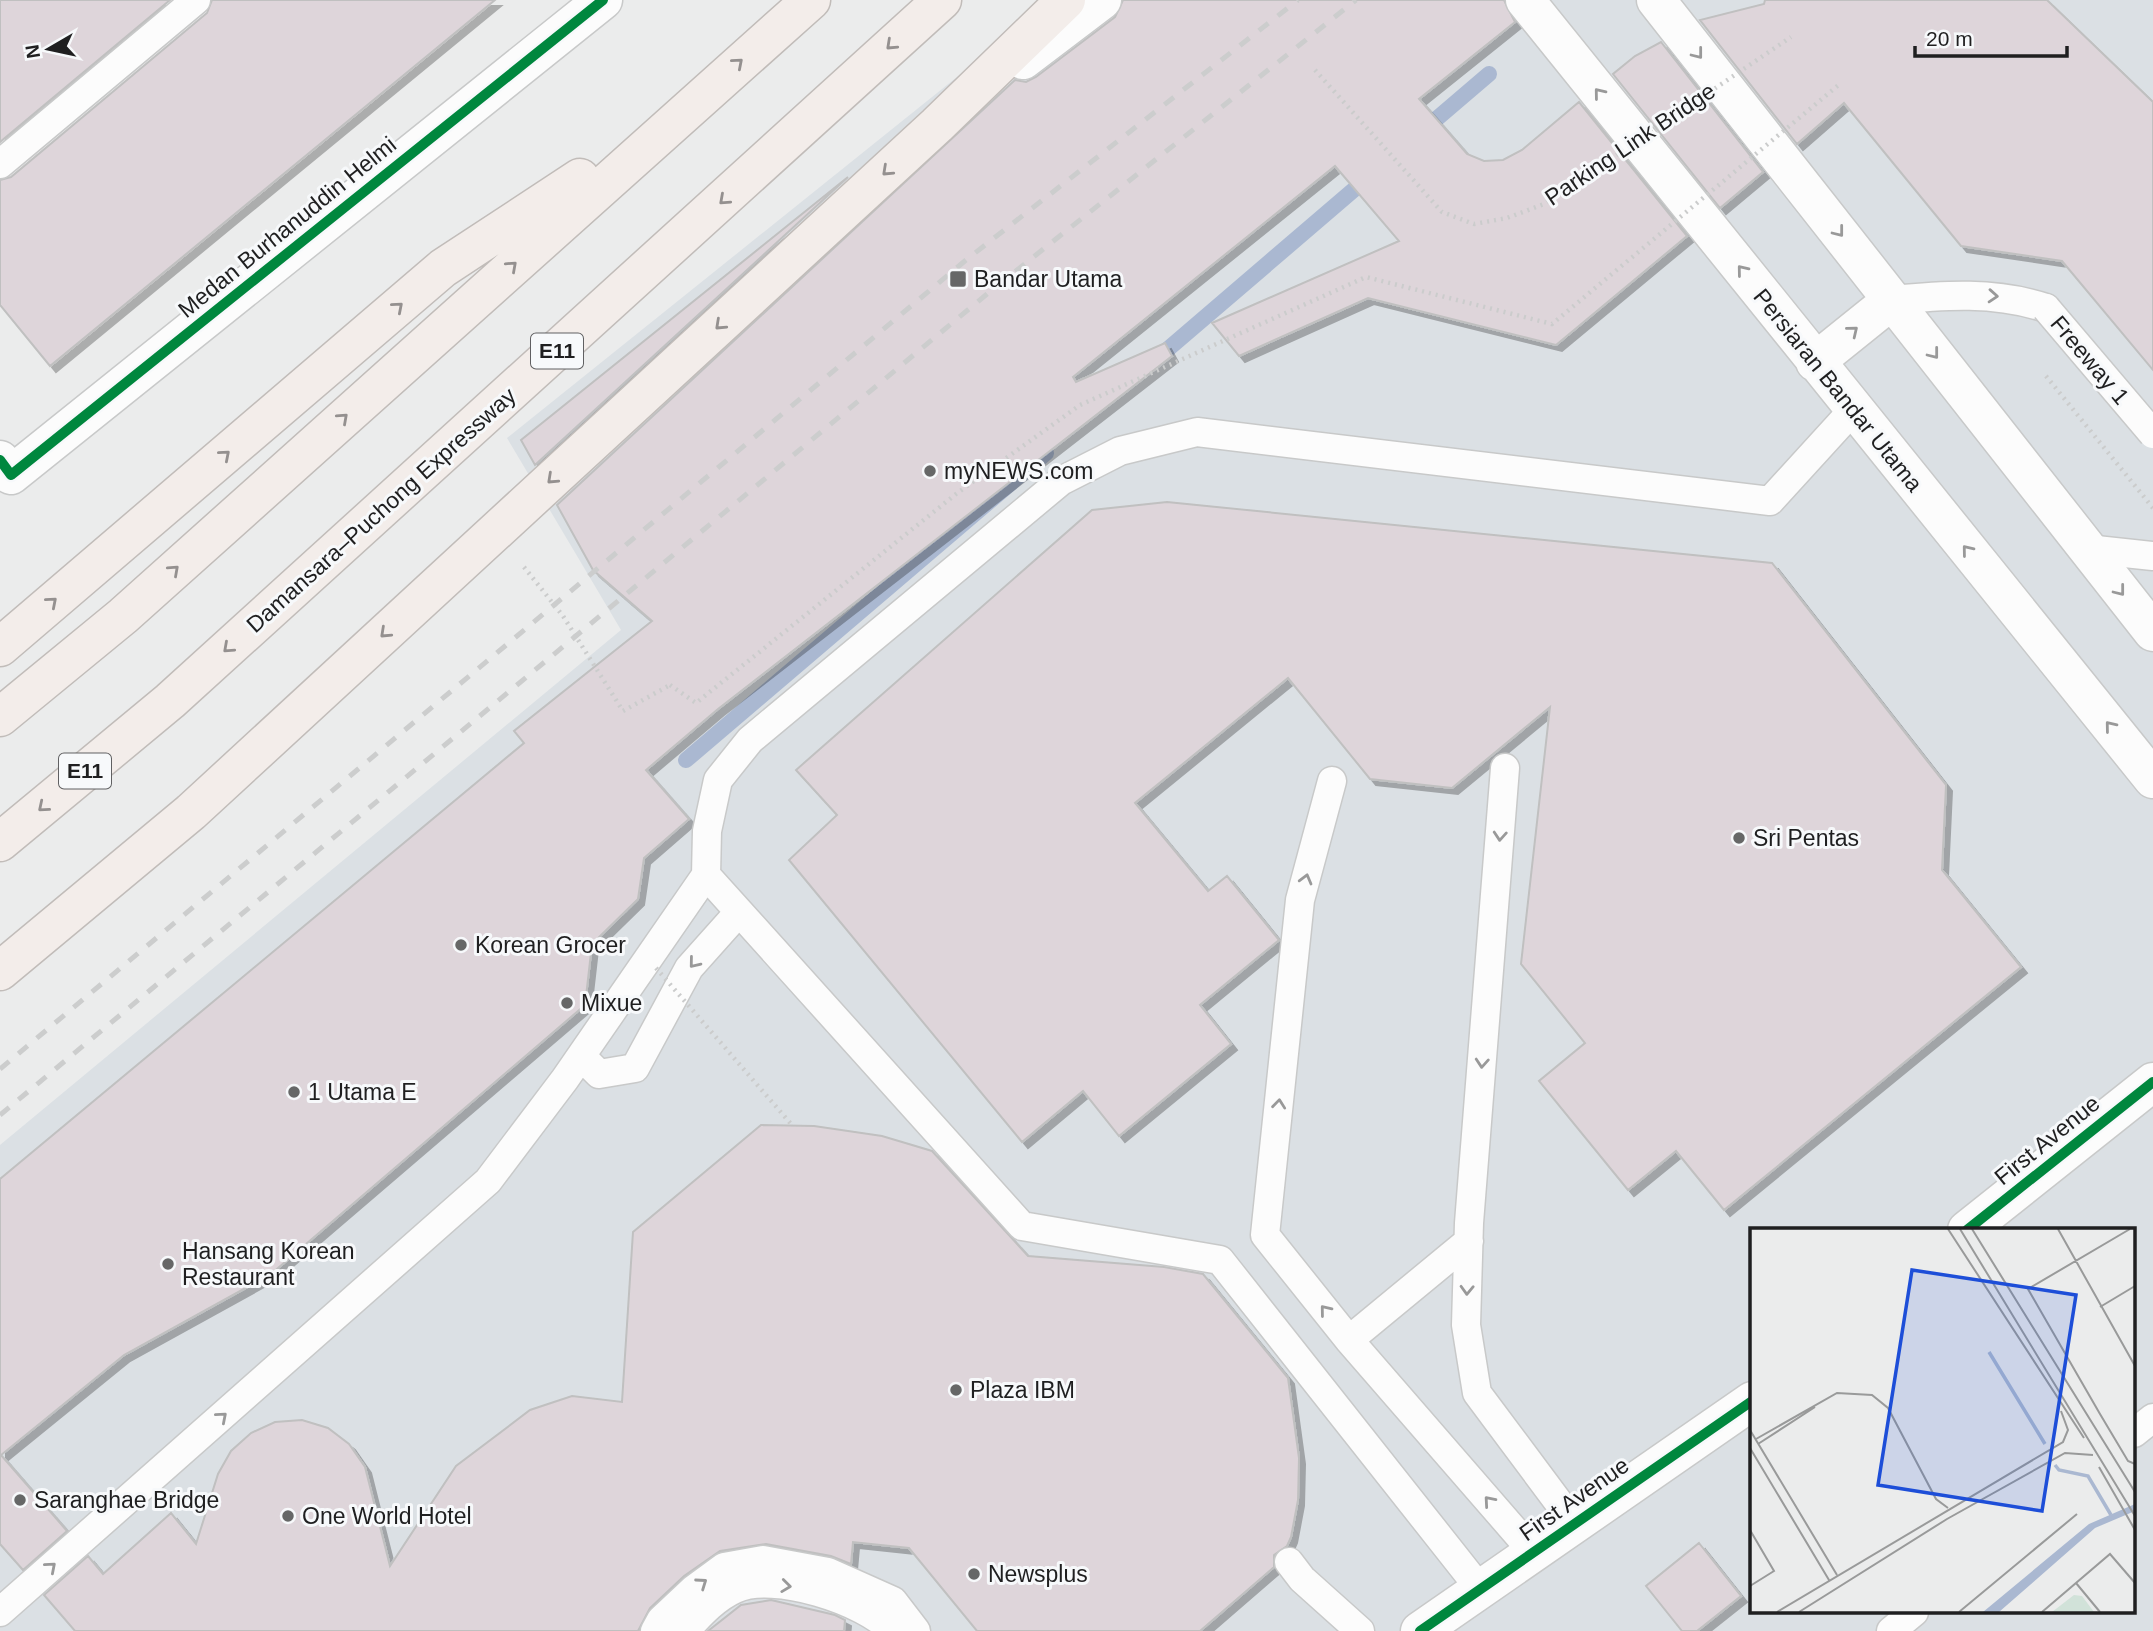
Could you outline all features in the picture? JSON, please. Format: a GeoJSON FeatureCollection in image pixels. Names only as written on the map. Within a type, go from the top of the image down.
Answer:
{"type":"FeatureCollection","features":[{"type":"Feature","properties":{"kind":"highway"},"geometry":{"type":"LineString","coordinates":[[0,717],[123,616],[687,108],[811,0]]}},
{"type":"Feature","properties":{"kind":"highway","name":"Damansara–Puchong Expressway"},"geometry":{"type":"LineString","coordinates":[[0,842],[170,701],[942,0]]}},
{"type":"Feature","properties":{"kind":"highway"},"geometry":{"type":"LineString","coordinates":[[0,971],[191,811],[937,125],[1066,0]]}},
{"type":"Feature","properties":{"kind":"highway"},"geometry":{"type":"LineString","coordinates":[[0,647],[443,268],[687,108]]}},
{"type":"Feature","properties":{"kind":"main road","name":"Medan Burhanuddin Helmi"},"geometry":{"type":"LineString","coordinates":[[0,460],[12,475],[603,0]]}},
{"type":"Feature","properties":{"kind":"main road"},"geometry":{"type":"LineString","coordinates":[[937,125],[1102,0]]}},
{"type":"Feature","properties":{"kind":"main road","name":"Persiaran Bandar Utama"},"geometry":{"type":"LineString","coordinates":[[1525,0],[2153,779]]}},
{"type":"Feature","properties":{"kind":"main road"},"geometry":{"type":"LineString","coordinates":[[1656,0],[2153,632]]}},
{"type":"Feature","properties":{"kind":"main road"},"geometry":{"type":"LineString","coordinates":[[1815,362],[1892,300]]}},
{"type":"Feature","properties":{"kind":"main road","name":"First Avenue"},"geometry":{"type":"LineString","coordinates":[[1970,1228],[2153,1082]]}},
{"type":"Feature","properties":{"kind":"main road","name":"First Avenue"},"geometry":{"type":"LineString","coordinates":[[1420,1631],[1534,1553],[1574,1522],[1747,1415]]}},
{"type":"Feature","properties":{"kind":"lane"},"geometry":{"type":"LineString","coordinates":[[0,164],[196,0]]}},
{"type":"Feature","properties":{"kind":"lane","name":"Freeway 1"},"geometry":{"type":"LineString","coordinates":[[1892,300],[1938,295],[2016,298],[2046,308],[2153,434]]}},
{"type":"Feature","properties":{"kind":"lane"},"geometry":{"type":"LineString","coordinates":[[0,1612],[488,1181],[581,1056],[706,875],[707,831],[718,780],[750,740],[1061,481],[1120,451],[1197,432],[1770,501],[1853,410]]}},
{"type":"Feature","properties":{"kind":"lane"},"geometry":{"type":"LineString","coordinates":[[2087,549],[2153,556]]}},
{"type":"Feature","properties":{"kind":"lane"},"geometry":{"type":"LineString","coordinates":[[1505,768],[1469,1241],[1466,1325],[1478,1393],[1574,1522]]}},
{"type":"Feature","properties":{"kind":"lane"},"geometry":{"type":"LineString","coordinates":[[1332,781],[1300,900],[1265,1235],[1349,1340],[1534,1553]]}},
{"type":"Feature","properties":{"kind":"lane"},"geometry":{"type":"LineString","coordinates":[[706,875],[1023,1226],[1220,1259],[1481,1590]]}},
{"type":"Feature","properties":{"kind":"lane"},"geometry":{"type":"LineString","coordinates":[[581,1056],[599,1074],[635,1068],[689,968],[739,912]]}},
{"type":"Feature","properties":{"kind":"lane"},"geometry":{"type":"LineString","coordinates":[[1349,1340],[1469,1241]]}},
{"type":"Feature","properties":{"kind":"lane"},"geometry":{"type":"LineString","coordinates":[[2136,1431],[2153,1418]]}},
{"type":"Feature","properties":{"kind":"lane"},"geometry":{"type":"LineString","coordinates":[[655,1631],[660,1620],[694,1588],[724,1567],[763,1560],[828,1572],[892,1601],[916,1631]]}},
{"type":"Feature","properties":{"kind":"lane"},"geometry":{"type":"LineString","coordinates":[[1290,1562],[1330,1622],[1360,1631]]}},
{"type":"Feature","properties":{"kind":"lane"},"geometry":{"type":"LineString","coordinates":[[685,1631],[711,1604],[737,1588],[767,1584],[817,1590],[883,1620],[892,1631]]}},
{"type":"Feature","properties":{"kind":"path"},"geometry":{"type":"LineString","coordinates":[[521,564],[564,616],[623,711],[670,685],[696,703],[956,494],[1080,405],[1366,276],[1552,324],[1841,83]]}},
{"type":"Feature","properties":{"kind":"path"},"geometry":{"type":"LineString","coordinates":[[2042,371],[2153,508]]}},
{"type":"Feature","properties":{"kind":"path"},"geometry":{"type":"LineString","coordinates":[[656,968],[792,1125]]}},
{"type":"Feature","properties":{"kind":"shaded area"},"geometry":{"type":"Polygon","coordinates":[[[1053,0],[2153,0],[2153,1631],[0,1631],[0,1145],[621,630],[507,438],[1053,0]]]}},
{"type":"Feature","properties":{"kind":"building"},"geometry":{"type":"Polygon","coordinates":[[[0,0],[170,0],[0,142],[0,0]]]}},
{"type":"Feature","properties":{"kind":"building"},"geometry":{"type":"Polygon","coordinates":[[[212,0],[495,0],[50,366],[0,305],[0,180],[11,177],[207,13],[212,0]]]}},
{"type":"Feature","properties":{"kind":"building"},"geometry":{"type":"Polygon","coordinates":[[[1123,0],[1504,0],[1515,22],[1419,99],[1467,154],[1484,161],[1503,160],[1522,150],[1579,102],[1687,236],[1556,345],[1368,298],[1239,356],[1212,323],[1399,241],[1335,166],[1073,377],[1076,382],[1165,343],[1172,356],[718,709],[646,770],[689,819],[644,858],[638,899],[592,944],[585,1005],[271,1274],[124,1355],[1,1455],[67,1531],[23,1570],[0,1544],[0,1179],[524,743],[514,731],[652,621],[593,570],[557,505],[1015,80],[1026,82],[1036,77],[1115,17],[1123,0]]]}},
{"type":"Feature","properties":{"kind":"building"},"geometry":{"type":"Polygon","coordinates":[[[1765,0],[2047,0],[2153,102],[2153,370],[2062,261],[1961,246],[1844,103],[1797,144],[1700,20],[1764,4],[1765,0]]]}},
{"type":"Feature","properties":{"kind":"building"},"geometry":{"type":"Polygon","coordinates":[[[1661,42],[1763,172],[1720,208],[1613,74],[1635,56],[1661,42]]]}},
{"type":"Feature","properties":{"kind":"building"},"geometry":{"type":"Polygon","coordinates":[[[848,177],[535,465],[521,440],[848,177]]]}},
{"type":"Feature","properties":{"kind":"building","name":"Sri Pentas"},"geometry":{"type":"Polygon","coordinates":[[[1167,502],[1772,563],[1946,785],[1942,870],[2021,967],[1724,1210],[1676,1151],[1628,1190],[1539,1081],[1585,1043],[1521,964],[1550,707],[1452,788],[1370,779],[1288,678],[1135,803],[1208,891],[1227,876],[1279,940],[1200,1005],[1231,1044],[1119,1136],[1083,1091],[1022,1142],[789,860],[837,815],[796,770],[1092,510],[1167,502]]]}},
{"type":"Feature","properties":{"kind":"building","name":"Plaza IBM"},"geometry":{"type":"Polygon","coordinates":[[[761,1125],[814,1126],[882,1136],[932,1151],[1028,1256],[1164,1267],[1203,1274],[1288,1378],[1299,1458],[1298,1500],[1291,1537],[1287,1546],[1274,1555],[1274,1567],[1200,1631],[977,1631],[909,1548],[853,1542],[851,1564],[831,1556],[766,1544],[720,1551],[684,1576],[650,1608],[638,1631],[75,1631],[44,1595],[88,1556],[103,1574],[171,1513],[196,1544],[218,1474],[231,1451],[251,1433],[275,1422],[302,1420],[328,1428],[349,1444],[365,1467],[390,1566],[456,1466],[530,1410],[572,1396],[622,1402],[633,1232],[761,1125]]]}},
{"type":"Feature","properties":{"kind":"building"},"geometry":{"type":"Polygon","coordinates":[[[1699,1543],[1741,1596],[1697,1631],[1682,1631],[1646,1586],[1699,1543]]]}},
{"type":"Feature","properties":{"kind":"building"},"geometry":{"type":"Polygon","coordinates":[[[771,1600],[835,1615],[845,1620],[844,1631],[708,1631],[741,1605],[771,1600]]]}},
{"type":"Feature","properties":{"kind":"waterway"},"geometry":{"type":"LineString","coordinates":[[1420,133],[1489,74]]}},
{"type":"Feature","properties":{"kind":"waterway"},"geometry":{"type":"LineString","coordinates":[[1154,361],[1371,175]]}},
{"type":"Feature","properties":{"kind":"waterway"},"geometry":{"type":"LineString","coordinates":[[686,760],[1046,453]]}},
{"type":"Feature","properties":{"kind":"railway"},"geometry":{"type":"LineString","coordinates":[[0,1069],[966,260],[1298,0]]}},
{"type":"Feature","properties":{"kind":"railway"},"geometry":{"type":"LineString","coordinates":[[0,1115],[987,294],[1356,0]]}},
{"type":"Feature","properties":{"kind":"cycle path"},"geometry":{"type":"LineString","coordinates":[[0,460],[11,475],[603,0]]}},
{"type":"Feature","properties":{"kind":"cycle path"},"geometry":{"type":"LineString","coordinates":[[1970,1228],[2153,1082]]}},
{"type":"Feature","properties":{"kind":"cycle path"},"geometry":{"type":"LineString","coordinates":[[1420,1631],[1750,1402]]}},
{"type":"Feature","properties":{"kind":"place","name":"Bandar Utama"},"geometry":{"type":"Point","coordinates":[958,279]}},
{"type":"Feature","properties":{"kind":"place","name":"myNEWS.com"},"geometry":{"type":"Point","coordinates":[930,471]}},
{"type":"Feature","properties":{"kind":"place","name":"Sri Pentas"},"geometry":{"type":"Point","coordinates":[1739,838]}},
{"type":"Feature","properties":{"kind":"place","name":"Korean Grocer"},"geometry":{"type":"Point","coordinates":[461,945]}},
{"type":"Feature","properties":{"kind":"place","name":"Mixue"},"geometry":{"type":"Point","coordinates":[567,1003]}},
{"type":"Feature","properties":{"kind":"place","name":"1 Utama E"},"geometry":{"type":"Point","coordinates":[294,1092]}},
{"type":"Feature","properties":{"kind":"place","name":"Hansang Korean Restaurant"},"geometry":{"type":"Point","coordinates":[168,1264]}},
{"type":"Feature","properties":{"kind":"place","name":"Plaza IBM"},"geometry":{"type":"Point","coordinates":[956,1390]}},
{"type":"Feature","properties":{"kind":"place","name":"Saranghae Bridge"},"geometry":{"type":"Point","coordinates":[20,1500]}},
{"type":"Feature","properties":{"kind":"place","name":"One World Hotel"},"geometry":{"type":"Point","coordinates":[288,1516]}},
{"type":"Feature","properties":{"kind":"place","name":"Newsplus"},"geometry":{"type":"Point","coordinates":[974,1574]}}]}
